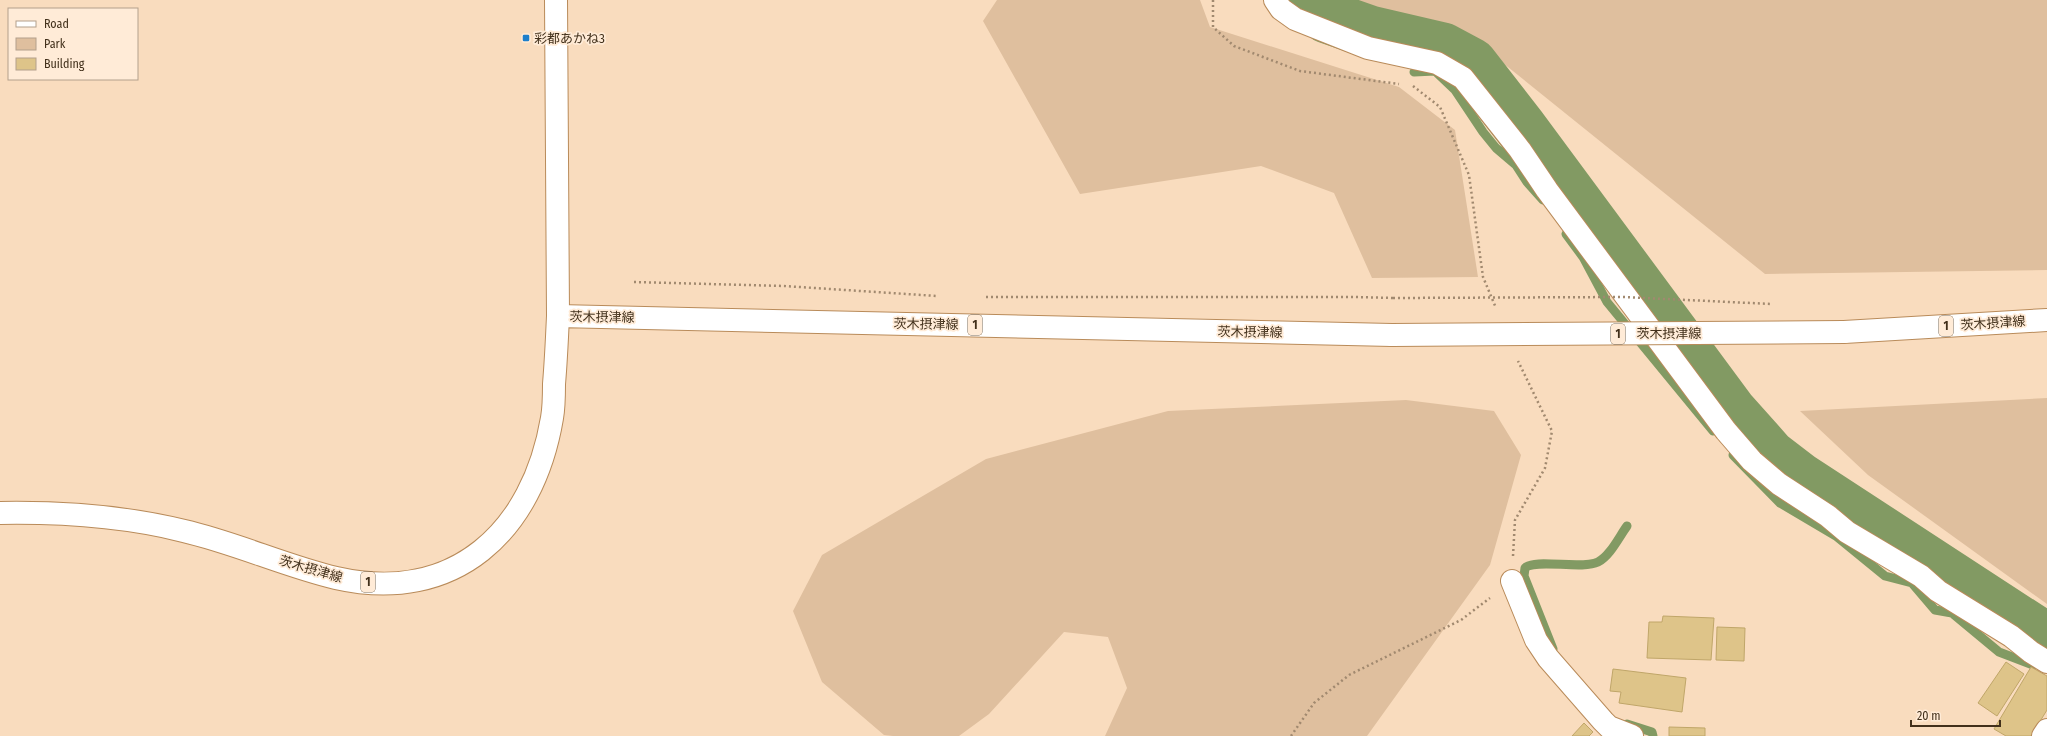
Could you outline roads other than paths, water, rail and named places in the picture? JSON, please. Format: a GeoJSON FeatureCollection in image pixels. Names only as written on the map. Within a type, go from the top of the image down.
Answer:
{"type":"FeatureCollection","features":[{"type":"Feature","properties":{"kind":"main road"},"geometry":{"type":"LineString","coordinates":[[556,0],[558,316]]}},
{"type":"Feature","properties":{"kind":"main road"},"geometry":{"type":"LineString","coordinates":[[1274,0],[1281,9],[1295,19],[1368,48],[1437,63],[1463,78],[1520,150],[1726,431],[1752,461],[1779,484],[1828,516],[1847,532],[1921,576],[1938,591],[2011,636],[2031,652],[2047,662]]}},
{"type":"Feature","properties":{"kind":"main road","name":"茨木摂津線"},"geometry":{"type":"LineString","coordinates":[[0,513],[59,512],[144,523],[218,540],[311,571],[337,578],[364,582],[416,581],[438,575],[464,564],[502,533],[517,512],[532,484],[543,454],[553,417],[558,316],[1392,335],[1844,332],[2047,320]]}},
{"type":"Feature","properties":{"kind":"main road"},"geometry":{"type":"LineString","coordinates":[[1512,581],[1536,640],[1548,658],[1606,724],[1618,731],[1632,736]]}},
{"type":"Feature","properties":{"kind":"main road"},"geometry":{"type":"LineString","coordinates":[[2043,736],[2047,730]]}},
{"type":"Feature","properties":{"kind":"waterway"},"geometry":{"type":"LineString","coordinates":[[1309,0],[1327,17],[1370,32],[1443,49],[1471,64],[1520,127],[1730,411],[1770,456],[1800,479],[2047,640]]}},
{"type":"Feature","properties":{"kind":"waterway"},"geometry":{"type":"LineString","coordinates":[[1414,72],[1435,71],[1455,90],[1483,132],[1496,148],[1516,165],[1527,182],[1543,200]]}},
{"type":"Feature","properties":{"kind":"waterway"},"geometry":{"type":"LineString","coordinates":[[1566,234],[1583,257],[1607,302],[1713,431]]}},
{"type":"Feature","properties":{"kind":"waterway"},"geometry":{"type":"LineString","coordinates":[[1733,455],[1780,503],[1836,536],[1885,576],[1912,583],[1935,610],[1952,613],[1999,652],[2033,665]]}},
{"type":"Feature","properties":{"kind":"waterway"},"geometry":{"type":"LineString","coordinates":[[1553,649],[1524,576],[1525,568],[1530,565],[1538,564],[1581,565],[1598,562],[1610,551],[1627,526]]}},
{"type":"Feature","properties":{"kind":"waterway"},"geometry":{"type":"LineString","coordinates":[[1627,724],[1652,732],[1653,736]]}},
{"type":"Feature","properties":{"kind":"place","name":"彩都あかね3"},"geometry":{"type":"Point","coordinates":[526,38]}}]}
